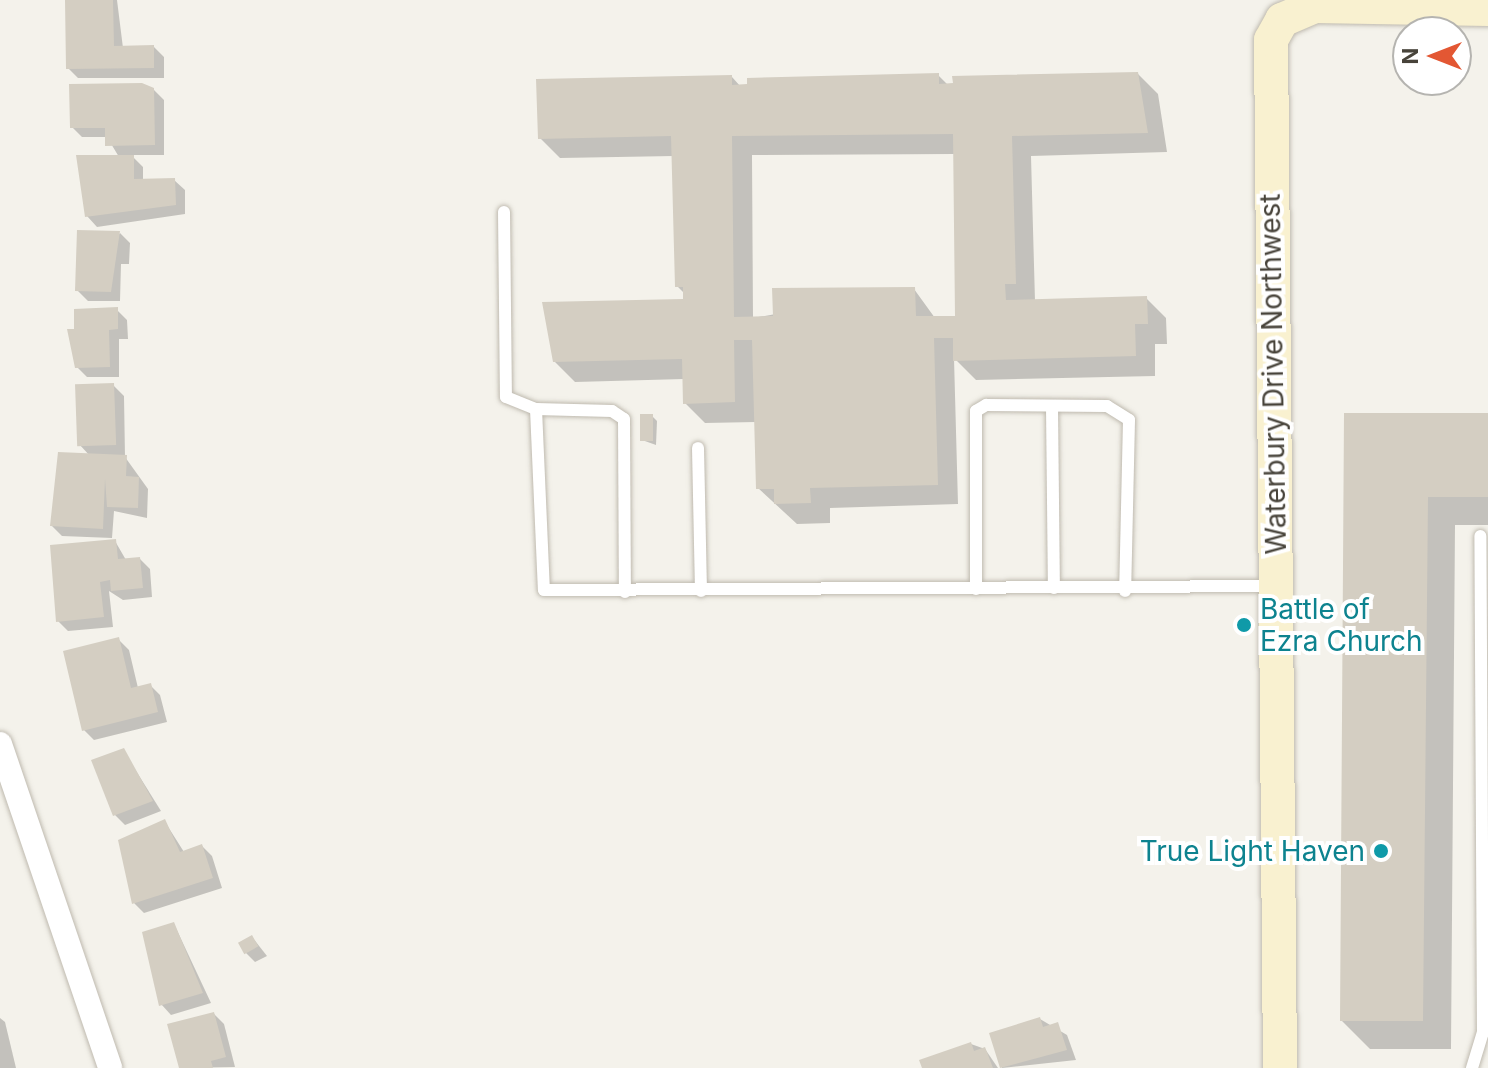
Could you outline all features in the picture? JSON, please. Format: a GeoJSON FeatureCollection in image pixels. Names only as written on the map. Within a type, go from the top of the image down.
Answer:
{"type":"FeatureCollection","features":[{"type":"Feature","properties":{"kind":"street","name":"Waterbury Drive Northwest"},"geometry":{"type":"LineString","coordinates":[[1280,1068],[1268,59],[1282,20],[1315,6],[1488,9]]}},
{"type":"Feature","properties":{"kind":"street"},"geometry":{"type":"LineString","coordinates":[[0,744],[110,1068]]}},
{"type":"Feature","properties":{"kind":"lane"},"geometry":{"type":"LineString","coordinates":[[504,212],[506,397],[536,409],[612,411],[624,419],[625,592]]}},
{"type":"Feature","properties":{"kind":"lane"},"geometry":{"type":"LineString","coordinates":[[1052,406],[1054,588]]}},
{"type":"Feature","properties":{"kind":"lane"},"geometry":{"type":"LineString","coordinates":[[976,589],[976,411],[1107,406],[1129,420],[1125,591]]}},
{"type":"Feature","properties":{"kind":"lane"},"geometry":{"type":"LineString","coordinates":[[536,409],[538,583],[555,593],[1054,588],[1125,591],[1276,586]]}},
{"type":"Feature","properties":{"kind":"lane"},"geometry":{"type":"LineString","coordinates":[[698,448],[701,591]]}},
{"type":"Feature","properties":{"kind":"lane"},"geometry":{"type":"LineString","coordinates":[[1472,1068],[1483,1033],[1485,670],[1480,536]]}},
{"type":"Feature","properties":{"kind":"building"},"geometry":{"type":"Polygon","coordinates":[[[65,0],[113,0],[114,46],[154,45],[154,68],[66,69],[65,0]]]}},
{"type":"Feature","properties":{"kind":"building"},"geometry":{"type":"Polygon","coordinates":[[[1138,72],[1148,133],[1012,136],[1016,284],[1005,284],[1006,300],[1147,296],[1148,324],[1135,324],[1136,356],[953,361],[953,338],[934,338],[938,485],[810,488],[811,503],[774,504],[774,489],[756,489],[752,340],[734,340],[735,402],[683,404],[682,359],[553,362],[542,302],[683,299],[683,287],[675,287],[671,136],[538,139],[536,79],[732,75],[732,85],[747,84],[747,78],[939,73],[939,84],[953,83],[952,76],[1138,72]],[[953,134],[732,136],[734,317],[773,316],[772,288],[915,287],[916,316],[955,316],[953,134]]]}},
{"type":"Feature","properties":{"kind":"building"},"geometry":{"type":"Polygon","coordinates":[[[142,83],[154,88],[155,145],[105,146],[105,128],[70,128],[69,84],[142,83]]]}},
{"type":"Feature","properties":{"kind":"building"},"geometry":{"type":"Polygon","coordinates":[[[76,155],[134,155],[134,179],[175,178],[176,205],[85,217],[76,155]]]}},
{"type":"Feature","properties":{"kind":"building"},"geometry":{"type":"Polygon","coordinates":[[[77,230],[120,231],[111,292],[75,291],[77,230]]]}},
{"type":"Feature","properties":{"kind":"building"},"geometry":{"type":"Polygon","coordinates":[[[118,307],[118,329],[109,330],[110,367],[75,368],[67,329],[74,329],[74,309],[118,307]]]}},
{"type":"Feature","properties":{"kind":"building"},"geometry":{"type":"Polygon","coordinates":[[[114,383],[116,445],[77,446],[75,384],[114,383]]]}},
{"type":"Feature","properties":{"kind":"building","name":"True Light Haven"},"geometry":{"type":"Polygon","coordinates":[[[1344,413],[1488,413],[1488,497],[1428,497],[1423,1021],[1340,1021],[1344,413]]]}},
{"type":"Feature","properties":{"kind":"building"},"geometry":{"type":"Polygon","coordinates":[[[640,414],[653,414],[653,441],[640,441],[640,414]]]}},
{"type":"Feature","properties":{"kind":"building"},"geometry":{"type":"Polygon","coordinates":[[[58,452],[127,455],[126,476],[139,477],[138,508],[107,507],[105,479],[103,529],[50,526],[58,452]]]}},
{"type":"Feature","properties":{"kind":"building"},"geometry":{"type":"Polygon","coordinates":[[[116,539],[118,559],[140,557],[143,588],[111,591],[110,580],[100,582],[104,617],[56,622],[50,545],[116,539]]]}},
{"type":"Feature","properties":{"kind":"building"},"geometry":{"type":"Polygon","coordinates":[[[119,637],[131,688],[151,683],[158,712],[82,731],[63,651],[119,637]]]}},
{"type":"Feature","properties":{"kind":"building"},"geometry":{"type":"Polygon","coordinates":[[[124,748],[153,801],[113,816],[91,760],[124,748]]]}},
{"type":"Feature","properties":{"kind":"building"},"geometry":{"type":"Polygon","coordinates":[[[165,819],[180,852],[202,844],[213,878],[132,904],[118,840],[165,819]]]}},
{"type":"Feature","properties":{"kind":"building"},"geometry":{"type":"Polygon","coordinates":[[[174,922],[203,993],[159,1006],[142,932],[174,922]]]}},
{"type":"Feature","properties":{"kind":"building"},"geometry":{"type":"Polygon","coordinates":[[[252,935],[258,946],[244,954],[238,943],[252,935]]]}},
{"type":"Feature","properties":{"kind":"building"},"geometry":{"type":"Polygon","coordinates":[[[214,1012],[226,1057],[211,1061],[213,1068],[179,1068],[167,1024],[214,1012]]]}},
{"type":"Feature","properties":{"kind":"building"},"geometry":{"type":"Polygon","coordinates":[[[1040,1017],[1043,1027],[1058,1022],[1067,1050],[1000,1068],[989,1033],[1040,1017]]]}},
{"type":"Feature","properties":{"kind":"building"},"geometry":{"type":"Polygon","coordinates":[[[971,1042],[974,1051],[985,1047],[993,1068],[922,1068],[919,1060],[971,1042]]]}},
{"type":"Feature","properties":{"kind":"place","name":"Battle of Ezra Church"},"geometry":{"type":"Point","coordinates":[1244,625]}},
{"type":"Feature","properties":{"kind":"place","name":"True Light Haven"},"geometry":{"type":"Point","coordinates":[1381,851]}}]}
